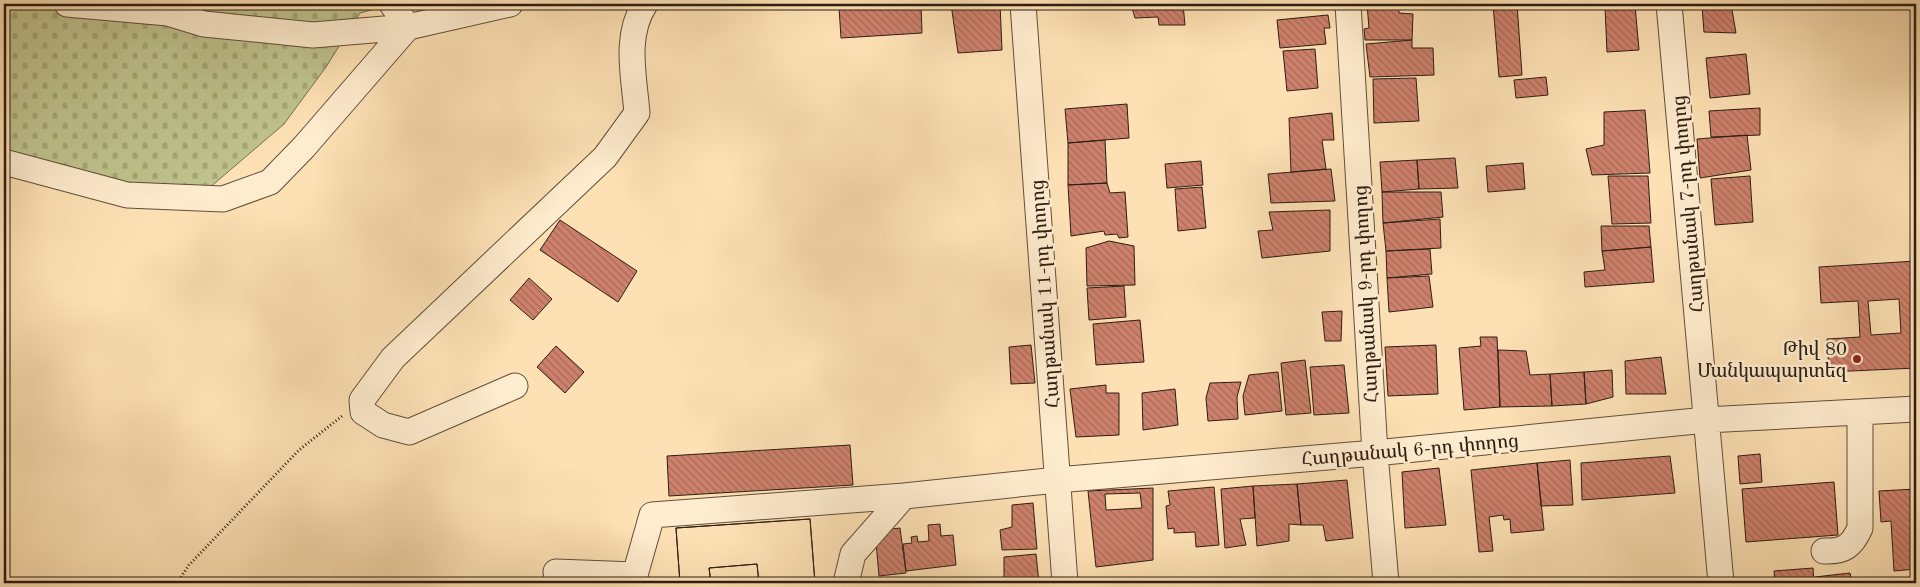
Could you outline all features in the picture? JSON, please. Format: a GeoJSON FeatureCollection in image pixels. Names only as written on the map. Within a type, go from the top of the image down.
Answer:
{"type":"FeatureCollection","features":[{"type":"Feature","properties":{"kind":"street"},"geometry":{"type":"LineString","coordinates":[[67,4],[168,13],[204,24],[313,35],[408,27],[510,4]]}},
{"type":"Feature","properties":{"kind":"street"},"geometry":{"type":"LineString","coordinates":[[392,4],[408,27]]}},
{"type":"Feature","properties":{"kind":"street"},"geometry":{"type":"LineString","coordinates":[[515,386],[409,432],[383,425],[363,412],[362,400],[393,358],[605,156],[638,113],[631,48],[638,14],[645,4]]}},
{"type":"Feature","properties":{"kind":"street","name":"Հաղթանակ 11-րդ փողոց"},"geometry":{"type":"LineString","coordinates":[[1022,4],[1065,583]]}},
{"type":"Feature","properties":{"kind":"street","name":"Հաղթանակ 9-րդ փողոց"},"geometry":{"type":"LineString","coordinates":[[1348,4],[1375,453],[1386,583]]}},
{"type":"Feature","properties":{"kind":"street","name":"Հաղթանակ 7-րդ փողոց"},"geometry":{"type":"LineString","coordinates":[[1669,4],[1721,583]]}},
{"type":"Feature","properties":{"kind":"street"},"geometry":{"type":"LineString","coordinates":[[4,162],[127,195],[223,200],[270,182],[304,147],[408,27]]}},
{"type":"Feature","properties":{"kind":"street","name":"Հաղթանակ 6-րդ փողոց"},"geometry":{"type":"LineString","coordinates":[[556,572],[635,575],[652,515],[904,496],[1057,480],[1375,453],[1706,420],[1916,409]]}},
{"type":"Feature","properties":{"kind":"street"},"geometry":{"type":"LineString","coordinates":[[1824,552],[1839,552],[1846,548],[1853,543],[1860,528],[1860,412]]}},
{"type":"Feature","properties":{"kind":"street"},"geometry":{"type":"LineString","coordinates":[[846,583],[854,554],[904,496]]}},
{"type":"Feature","properties":{"kind":"path"},"geometry":{"type":"LineString","coordinates":[[177,583],[189,565],[299,450],[362,400]]}},
{"type":"Feature","properties":{"kind":"green space"},"geometry":{"type":"Polygon","coordinates":[[[4,4],[394,4],[360,13],[326,67],[284,124],[208,189],[117,185],[4,151],[4,4]]]}},
{"type":"Feature","properties":{"kind":"building"},"geometry":{"type":"Polygon","coordinates":[[[921,4],[922,33],[841,38],[839,7],[921,4]]]}},
{"type":"Feature","properties":{"kind":"building"},"geometry":{"type":"Polygon","coordinates":[[[951,4],[1000,4],[1002,50],[958,53],[951,4]]]}},
{"type":"Feature","properties":{"kind":"building"},"geometry":{"type":"Polygon","coordinates":[[[1131,4],[1183,4],[1185,25],[1159,25],[1158,17],[1135,18],[1131,4]]]}},
{"type":"Feature","properties":{"kind":"building"},"geometry":{"type":"Polygon","coordinates":[[[1367,4],[1398,4],[1399,13],[1413,14],[1412,40],[1365,40],[1364,29],[1369,28],[1367,4]]]}},
{"type":"Feature","properties":{"kind":"building"},"geometry":{"type":"Polygon","coordinates":[[[1493,4],[1517,4],[1522,75],[1499,77],[1493,4]]]}},
{"type":"Feature","properties":{"kind":"building"},"geometry":{"type":"Polygon","coordinates":[[[1605,4],[1634,4],[1635,5],[1605,7],[1605,4]]]}},
{"type":"Feature","properties":{"kind":"building"},"geometry":{"type":"Polygon","coordinates":[[[1731,4],[1736,33],[1704,32],[1702,6],[1731,4]]]}},
{"type":"Feature","properties":{"kind":"building"},"geometry":{"type":"Polygon","coordinates":[[[1635,5],[1639,50],[1607,52],[1605,7],[1635,5]]]}},
{"type":"Feature","properties":{"kind":"building"},"geometry":{"type":"Polygon","coordinates":[[[1328,15],[1330,28],[1324,28],[1326,44],[1280,48],[1277,20],[1328,15]]]}},
{"type":"Feature","properties":{"kind":"building"},"geometry":{"type":"Polygon","coordinates":[[[1412,40],[1412,48],[1433,48],[1434,75],[1370,77],[1366,44],[1412,40]]]}},
{"type":"Feature","properties":{"kind":"building"},"geometry":{"type":"Polygon","coordinates":[[[1315,49],[1318,88],[1287,91],[1283,51],[1315,49]]]}},
{"type":"Feature","properties":{"kind":"building"},"geometry":{"type":"Polygon","coordinates":[[[1746,54],[1750,94],[1710,98],[1706,58],[1746,54]]]}},
{"type":"Feature","properties":{"kind":"building"},"geometry":{"type":"Polygon","coordinates":[[[1546,77],[1548,95],[1516,98],[1514,80],[1546,77]]]}},
{"type":"Feature","properties":{"kind":"building"},"geometry":{"type":"Polygon","coordinates":[[[1416,78],[1419,121],[1374,123],[1373,79],[1416,78]]]}},
{"type":"Feature","properties":{"kind":"building"},"geometry":{"type":"Polygon","coordinates":[[[1127,104],[1129,138],[1068,143],[1065,109],[1127,104]]]}},
{"type":"Feature","properties":{"kind":"building"},"geometry":{"type":"Polygon","coordinates":[[[1760,108],[1760,135],[1711,137],[1709,111],[1760,108]]]}},
{"type":"Feature","properties":{"kind":"building"},"geometry":{"type":"Polygon","coordinates":[[[1645,110],[1650,173],[1592,175],[1586,149],[1604,145],[1604,112],[1645,110]]]}},
{"type":"Feature","properties":{"kind":"building"},"geometry":{"type":"Polygon","coordinates":[[[1332,113],[1334,140],[1322,140],[1326,169],[1291,172],[1289,118],[1332,113]]]}},
{"type":"Feature","properties":{"kind":"building"},"geometry":{"type":"Polygon","coordinates":[[[1747,135],[1751,170],[1700,178],[1697,139],[1747,135]]]}},
{"type":"Feature","properties":{"kind":"building"},"geometry":{"type":"Polygon","coordinates":[[[1105,140],[1107,183],[1068,185],[1068,143],[1105,140]]]}},
{"type":"Feature","properties":{"kind":"building"},"geometry":{"type":"Polygon","coordinates":[[[1455,158],[1458,188],[1419,189],[1417,160],[1455,158]]]}},
{"type":"Feature","properties":{"kind":"building"},"geometry":{"type":"Polygon","coordinates":[[[1417,160],[1419,189],[1382,192],[1380,162],[1417,160]]]}},
{"type":"Feature","properties":{"kind":"building"},"geometry":{"type":"Polygon","coordinates":[[[1201,161],[1203,185],[1167,188],[1165,164],[1201,161]]]}},
{"type":"Feature","properties":{"kind":"building"},"geometry":{"type":"Polygon","coordinates":[[[1523,163],[1525,189],[1488,192],[1486,166],[1523,163]]]}},
{"type":"Feature","properties":{"kind":"building"},"geometry":{"type":"Polygon","coordinates":[[[1331,169],[1335,201],[1271,203],[1268,174],[1331,169]]]}},
{"type":"Feature","properties":{"kind":"building"},"geometry":{"type":"Polygon","coordinates":[[[1608,176],[1648,176],[1651,223],[1612,224],[1608,176]]]}},
{"type":"Feature","properties":{"kind":"building"},"geometry":{"type":"Polygon","coordinates":[[[1750,176],[1753,222],[1715,225],[1711,179],[1750,176]]]}},
{"type":"Feature","properties":{"kind":"building"},"geometry":{"type":"Polygon","coordinates":[[[1107,183],[1110,193],[1125,192],[1128,237],[1119,238],[1117,234],[1105,235],[1104,231],[1071,236],[1068,185],[1107,183]]]}},
{"type":"Feature","properties":{"kind":"building"},"geometry":{"type":"Polygon","coordinates":[[[1202,187],[1206,228],[1178,231],[1175,189],[1202,187]]]}},
{"type":"Feature","properties":{"kind":"building"},"geometry":{"type":"Polygon","coordinates":[[[1382,192],[1441,192],[1443,217],[1383,223],[1382,192]]]}},
{"type":"Feature","properties":{"kind":"building"},"geometry":{"type":"Polygon","coordinates":[[[1330,210],[1330,251],[1262,258],[1258,231],[1273,230],[1269,212],[1330,210]]]}},
{"type":"Feature","properties":{"kind":"building"},"geometry":{"type":"Polygon","coordinates":[[[1440,219],[1441,248],[1386,251],[1383,223],[1440,219]]]}},
{"type":"Feature","properties":{"kind":"building"},"geometry":{"type":"Polygon","coordinates":[[[560,220],[637,271],[618,302],[540,250],[560,220]]]}},
{"type":"Feature","properties":{"kind":"building"},"geometry":{"type":"Polygon","coordinates":[[[1601,226],[1649,226],[1651,247],[1602,251],[1601,226]]]}},
{"type":"Feature","properties":{"kind":"building"},"geometry":{"type":"Polygon","coordinates":[[[1109,241],[1134,246],[1135,285],[1087,286],[1086,248],[1109,241]]]}},
{"type":"Feature","properties":{"kind":"building"},"geometry":{"type":"Polygon","coordinates":[[[1651,247],[1654,282],[1585,287],[1584,272],[1605,270],[1602,251],[1651,247]]]}},
{"type":"Feature","properties":{"kind":"building"},"geometry":{"type":"Polygon","coordinates":[[[1430,249],[1432,274],[1387,278],[1386,251],[1430,249]]]}},
{"type":"Feature","properties":{"kind":"building"},"geometry":{"type":"Polygon","coordinates":[[[1916,261],[1916,296],[1911,296],[1913,332],[1916,332],[1916,368],[1829,372],[1827,339],[1860,337],[1858,301],[1821,303],[1819,267],[1916,261]],[[1899,299],[1868,301],[1871,335],[1901,333],[1899,299]]]}},
{"type":"Feature","properties":{"kind":"building"},"geometry":{"type":"Polygon","coordinates":[[[1429,276],[1433,307],[1389,312],[1387,278],[1429,276]]]}},
{"type":"Feature","properties":{"kind":"building"},"geometry":{"type":"Polygon","coordinates":[[[529,278],[552,299],[533,320],[510,300],[529,278]]]}},
{"type":"Feature","properties":{"kind":"building"},"geometry":{"type":"Polygon","coordinates":[[[1124,286],[1126,317],[1089,320],[1087,288],[1124,286]]]}},
{"type":"Feature","properties":{"kind":"building"},"geometry":{"type":"Polygon","coordinates":[[[1342,311],[1341,341],[1325,341],[1322,312],[1342,311]]]}},
{"type":"Feature","properties":{"kind":"building"},"geometry":{"type":"Polygon","coordinates":[[[1140,320],[1144,362],[1096,365],[1093,324],[1140,320]]]}},
{"type":"Feature","properties":{"kind":"building"},"geometry":{"type":"Polygon","coordinates":[[[1480,337],[1497,337],[1500,407],[1464,410],[1459,348],[1481,346],[1480,337]]]}},
{"type":"Feature","properties":{"kind":"building"},"geometry":{"type":"Polygon","coordinates":[[[1031,345],[1035,383],[1011,384],[1009,347],[1031,345]]]}},
{"type":"Feature","properties":{"kind":"building"},"geometry":{"type":"Polygon","coordinates":[[[1436,345],[1438,394],[1388,396],[1385,347],[1436,345]]]}},
{"type":"Feature","properties":{"kind":"building"},"geometry":{"type":"Polygon","coordinates":[[[556,346],[584,372],[565,393],[537,367],[556,346]]]}},
{"type":"Feature","properties":{"kind":"building"},"geometry":{"type":"Polygon","coordinates":[[[1498,350],[1526,351],[1530,375],[1550,374],[1552,406],[1500,407],[1498,350]]]}},
{"type":"Feature","properties":{"kind":"building"},"geometry":{"type":"Polygon","coordinates":[[[1661,357],[1666,394],[1626,394],[1625,361],[1661,357]]]}},
{"type":"Feature","properties":{"kind":"building"},"geometry":{"type":"Polygon","coordinates":[[[1305,360],[1311,413],[1286,415],[1281,363],[1305,360]]]}},
{"type":"Feature","properties":{"kind":"building"},"geometry":{"type":"Polygon","coordinates":[[[1344,365],[1349,413],[1314,415],[1310,367],[1344,365]]]}},
{"type":"Feature","properties":{"kind":"building"},"geometry":{"type":"Polygon","coordinates":[[[1612,370],[1613,397],[1586,404],[1584,372],[1612,370]]]}},
{"type":"Feature","properties":{"kind":"building"},"geometry":{"type":"Polygon","coordinates":[[[1278,372],[1282,411],[1245,415],[1243,396],[1249,375],[1278,372]]]}},
{"type":"Feature","properties":{"kind":"building"},"geometry":{"type":"Polygon","coordinates":[[[1584,372],[1586,404],[1552,406],[1550,374],[1584,372]]]}},
{"type":"Feature","properties":{"kind":"building"},"geometry":{"type":"Polygon","coordinates":[[[1241,382],[1237,397],[1238,419],[1208,421],[1206,398],[1210,383],[1241,382]]]}},
{"type":"Feature","properties":{"kind":"building"},"geometry":{"type":"Polygon","coordinates":[[[1106,385],[1106,393],[1119,393],[1119,435],[1076,437],[1070,389],[1106,385]]]}},
{"type":"Feature","properties":{"kind":"building"},"geometry":{"type":"Polygon","coordinates":[[[1175,389],[1178,425],[1143,430],[1142,393],[1175,389]]]}},
{"type":"Feature","properties":{"kind":"building"},"geometry":{"type":"Polygon","coordinates":[[[850,445],[853,485],[669,496],[667,456],[850,445]]]}},
{"type":"Feature","properties":{"kind":"building"},"geometry":{"type":"Polygon","coordinates":[[[1760,454],[1762,482],[1740,484],[1738,456],[1760,454]]]}},
{"type":"Feature","properties":{"kind":"building"},"geometry":{"type":"Polygon","coordinates":[[[1670,456],[1675,493],[1582,500],[1581,463],[1670,456]]]}},
{"type":"Feature","properties":{"kind":"building"},"geometry":{"type":"Polygon","coordinates":[[[1570,460],[1573,505],[1541,506],[1537,463],[1570,460]]]}},
{"type":"Feature","properties":{"kind":"building"},"geometry":{"type":"Polygon","coordinates":[[[1537,463],[1544,530],[1511,533],[1510,519],[1504,520],[1503,515],[1489,517],[1493,551],[1479,552],[1471,470],[1537,463]]]}},
{"type":"Feature","properties":{"kind":"building"},"geometry":{"type":"Polygon","coordinates":[[[1439,468],[1446,525],[1405,528],[1402,472],[1439,468]]]}},
{"type":"Feature","properties":{"kind":"building"},"geometry":{"type":"Polygon","coordinates":[[[1347,480],[1353,538],[1326,541],[1323,525],[1301,525],[1297,484],[1347,480]]]}},
{"type":"Feature","properties":{"kind":"building"},"geometry":{"type":"Polygon","coordinates":[[[1834,482],[1838,535],[1746,542],[1742,489],[1834,482]]]}},
{"type":"Feature","properties":{"kind":"building"},"geometry":{"type":"Polygon","coordinates":[[[1297,484],[1301,525],[1289,524],[1289,541],[1257,546],[1253,486],[1297,484]]]}},
{"type":"Feature","properties":{"kind":"building"},"geometry":{"type":"Polygon","coordinates":[[[1253,486],[1255,518],[1240,519],[1246,545],[1225,548],[1221,489],[1253,486]]]}},
{"type":"Feature","properties":{"kind":"building"},"geometry":{"type":"Polygon","coordinates":[[[1214,487],[1219,545],[1196,547],[1195,532],[1174,533],[1174,528],[1168,529],[1166,506],[1170,505],[1168,491],[1214,487]]]}},
{"type":"Feature","properties":{"kind":"building"},"geometry":{"type":"Polygon","coordinates":[[[1153,488],[1153,560],[1096,567],[1088,491],[1153,488]]]}},
{"type":"Feature","properties":{"kind":"building"},"geometry":{"type":"Polygon","coordinates":[[[1916,489],[1916,569],[1894,571],[1891,521],[1881,522],[1879,491],[1916,489]]]}},
{"type":"Feature","properties":{"kind":"building"},"geometry":{"type":"Polygon","coordinates":[[[1140,493],[1142,508],[1106,510],[1105,494],[1140,493]]]}},
{"type":"Feature","properties":{"kind":"building"},"geometry":{"type":"Polygon","coordinates":[[[1033,503],[1037,549],[1002,550],[1000,530],[1012,527],[1012,505],[1033,503]]]}},
{"type":"Feature","properties":{"kind":"building"},"geometry":{"type":"Polygon","coordinates":[[[810,519],[815,583],[759,583],[757,564],[709,568],[711,583],[680,583],[676,528],[810,519]]]}},
{"type":"Feature","properties":{"kind":"building"},"geometry":{"type":"Polygon","coordinates":[[[810,519],[815,583],[759,583],[757,564],[709,568],[711,583],[680,583],[676,528],[810,519]]]}},
{"type":"Feature","properties":{"kind":"building"},"geometry":{"type":"Polygon","coordinates":[[[940,524],[941,536],[953,535],[956,565],[906,571],[903,544],[912,543],[911,537],[917,536],[918,542],[929,541],[928,525],[940,524]]]}},
{"type":"Feature","properties":{"kind":"building"},"geometry":{"type":"Polygon","coordinates":[[[900,528],[906,573],[879,576],[875,531],[900,528]]]}},
{"type":"Feature","properties":{"kind":"building"},"geometry":{"type":"Polygon","coordinates":[[[1036,554],[1039,583],[1004,583],[1004,557],[1036,554]]]}},
{"type":"Feature","properties":{"kind":"building"},"geometry":{"type":"Polygon","coordinates":[[[1813,568],[1814,583],[1775,583],[1774,571],[1813,568]]]}},
{"type":"Feature","properties":{"kind":"building"},"geometry":{"type":"Polygon","coordinates":[[[1850,573],[1852,583],[1816,583],[1815,577],[1850,573]]]}},
{"type":"Feature","properties":{"kind":"place","name":"Թիվ 80 Մանկապարտեզ"},"geometry":{"type":"Point","coordinates":[1857,359]}}]}
